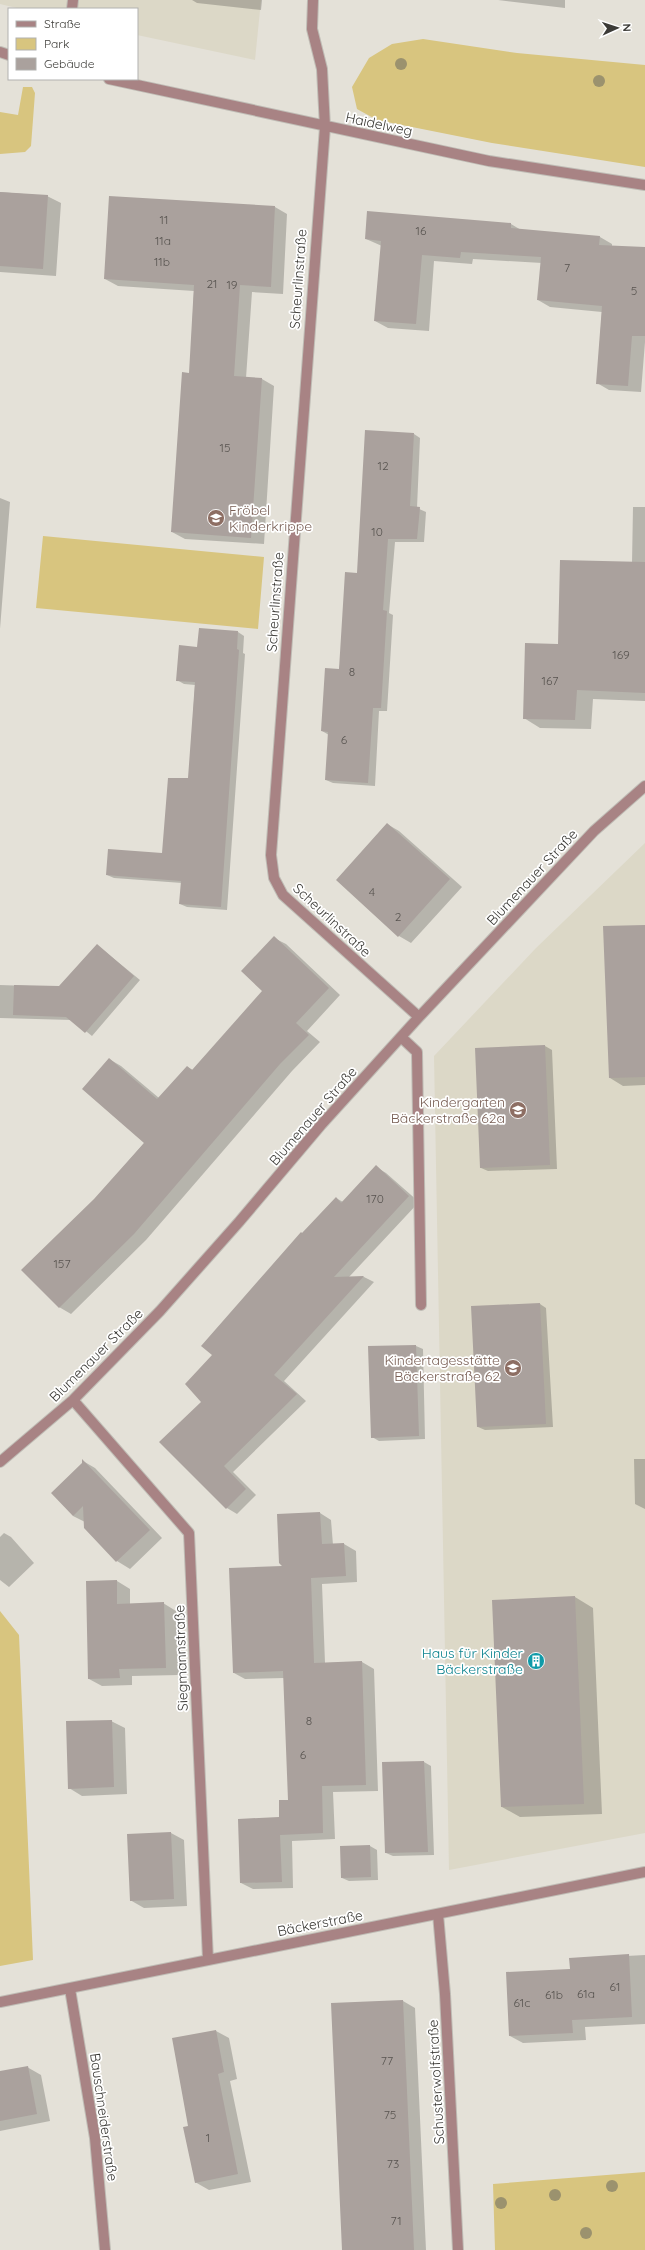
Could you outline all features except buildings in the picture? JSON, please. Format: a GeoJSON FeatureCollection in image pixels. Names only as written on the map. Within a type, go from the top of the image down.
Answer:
{"type":"FeatureCollection","features":[{"type":"Feature","properties":{"kind":"street","name":"Scheurlinstraße"},"geometry":{"type":"LineString","coordinates":[[313,0],[312,29],[322,69],[324,127],[271,855],[274,878],[283,895],[418,1018]]}},
{"type":"Feature","properties":{"kind":"street","name":"Haidelweg"},"geometry":{"type":"LineString","coordinates":[[113,80],[324,127],[489,161],[645,185]]}},
{"type":"Feature","properties":{"kind":"street","name":"Blumenauer Straße"},"geometry":{"type":"LineString","coordinates":[[0,1462],[73,1400],[160,1311],[239,1222],[321,1125],[418,1018],[594,831],[645,786]]}},
{"type":"Feature","properties":{"kind":"street"},"geometry":{"type":"LineString","coordinates":[[401,1037],[417,1052],[421,1305]]}},
{"type":"Feature","properties":{"kind":"street","name":"Siegmannstraße"},"geometry":{"type":"LineString","coordinates":[[73,1400],[190,1533],[208,1960]]}},
{"type":"Feature","properties":{"kind":"street","name":"Bäckerstraße"},"geometry":{"type":"LineString","coordinates":[[0,2002],[645,1872]]}},
{"type":"Feature","properties":{"kind":"street","name":"Schusterwolfstraße"},"geometry":{"type":"LineString","coordinates":[[438,1914],[445,1994],[458,2250]]}},
{"type":"Feature","properties":{"kind":"street","name":"Bauschneiderstraße"},"geometry":{"type":"LineString","coordinates":[[70,1988],[95,2138],[105,2250]]}},
{"type":"Feature","properties":{"kind":"shaded area"},"geometry":{"type":"Polygon","coordinates":[[[0,0],[261,0],[255,60],[138,35],[138,8],[17,8],[0,4],[0,0]]]}},
{"type":"Feature","properties":{"kind":"shaded area"},"geometry":{"type":"Polygon","coordinates":[[[645,843],[645,1833],[449,1870],[434,1056],[536,948],[645,843]]]}},
{"type":"Feature","properties":{"kind":"green space"},"geometry":{"type":"Polygon","coordinates":[[[423,39],[517,53],[645,65],[645,167],[492,143],[377,120],[357,109],[352,87],[369,58],[392,44],[423,39]]]}},
{"type":"Feature","properties":{"kind":"green space"},"geometry":{"type":"Polygon","coordinates":[[[23,87],[32,87],[35,93],[31,146],[25,152],[0,154],[0,112],[18,115],[23,87]]]}},
{"type":"Feature","properties":{"kind":"green space"},"geometry":{"type":"Polygon","coordinates":[[[43,536],[264,557],[258,629],[36,608],[43,536]]]}},
{"type":"Feature","properties":{"kind":"green space"},"geometry":{"type":"Polygon","coordinates":[[[0,1611],[19,1635],[33,1960],[0,1966],[0,1611]]]}},
{"type":"Feature","properties":{"kind":"green space"},"geometry":{"type":"Polygon","coordinates":[[[645,2172],[645,2250],[495,2250],[493,2184],[645,2172]]]}},
{"type":"Feature","properties":{"kind":"place","name":"Fröbel Kinderkrippe"},"geometry":{"type":"Point","coordinates":[216,518]}},
{"type":"Feature","properties":{"kind":"place","name":"Kindergarten Bäckerstraße 62a"},"geometry":{"type":"Point","coordinates":[518,1110]}},
{"type":"Feature","properties":{"kind":"place","name":"Kindertagesstätte Bäckerstraße 62"},"geometry":{"type":"Point","coordinates":[513,1368]}},
{"type":"Feature","properties":{"kind":"place","name":"Haus für Kinder Bäckerstraße"},"geometry":{"type":"Point","coordinates":[536,1661]}}]}
